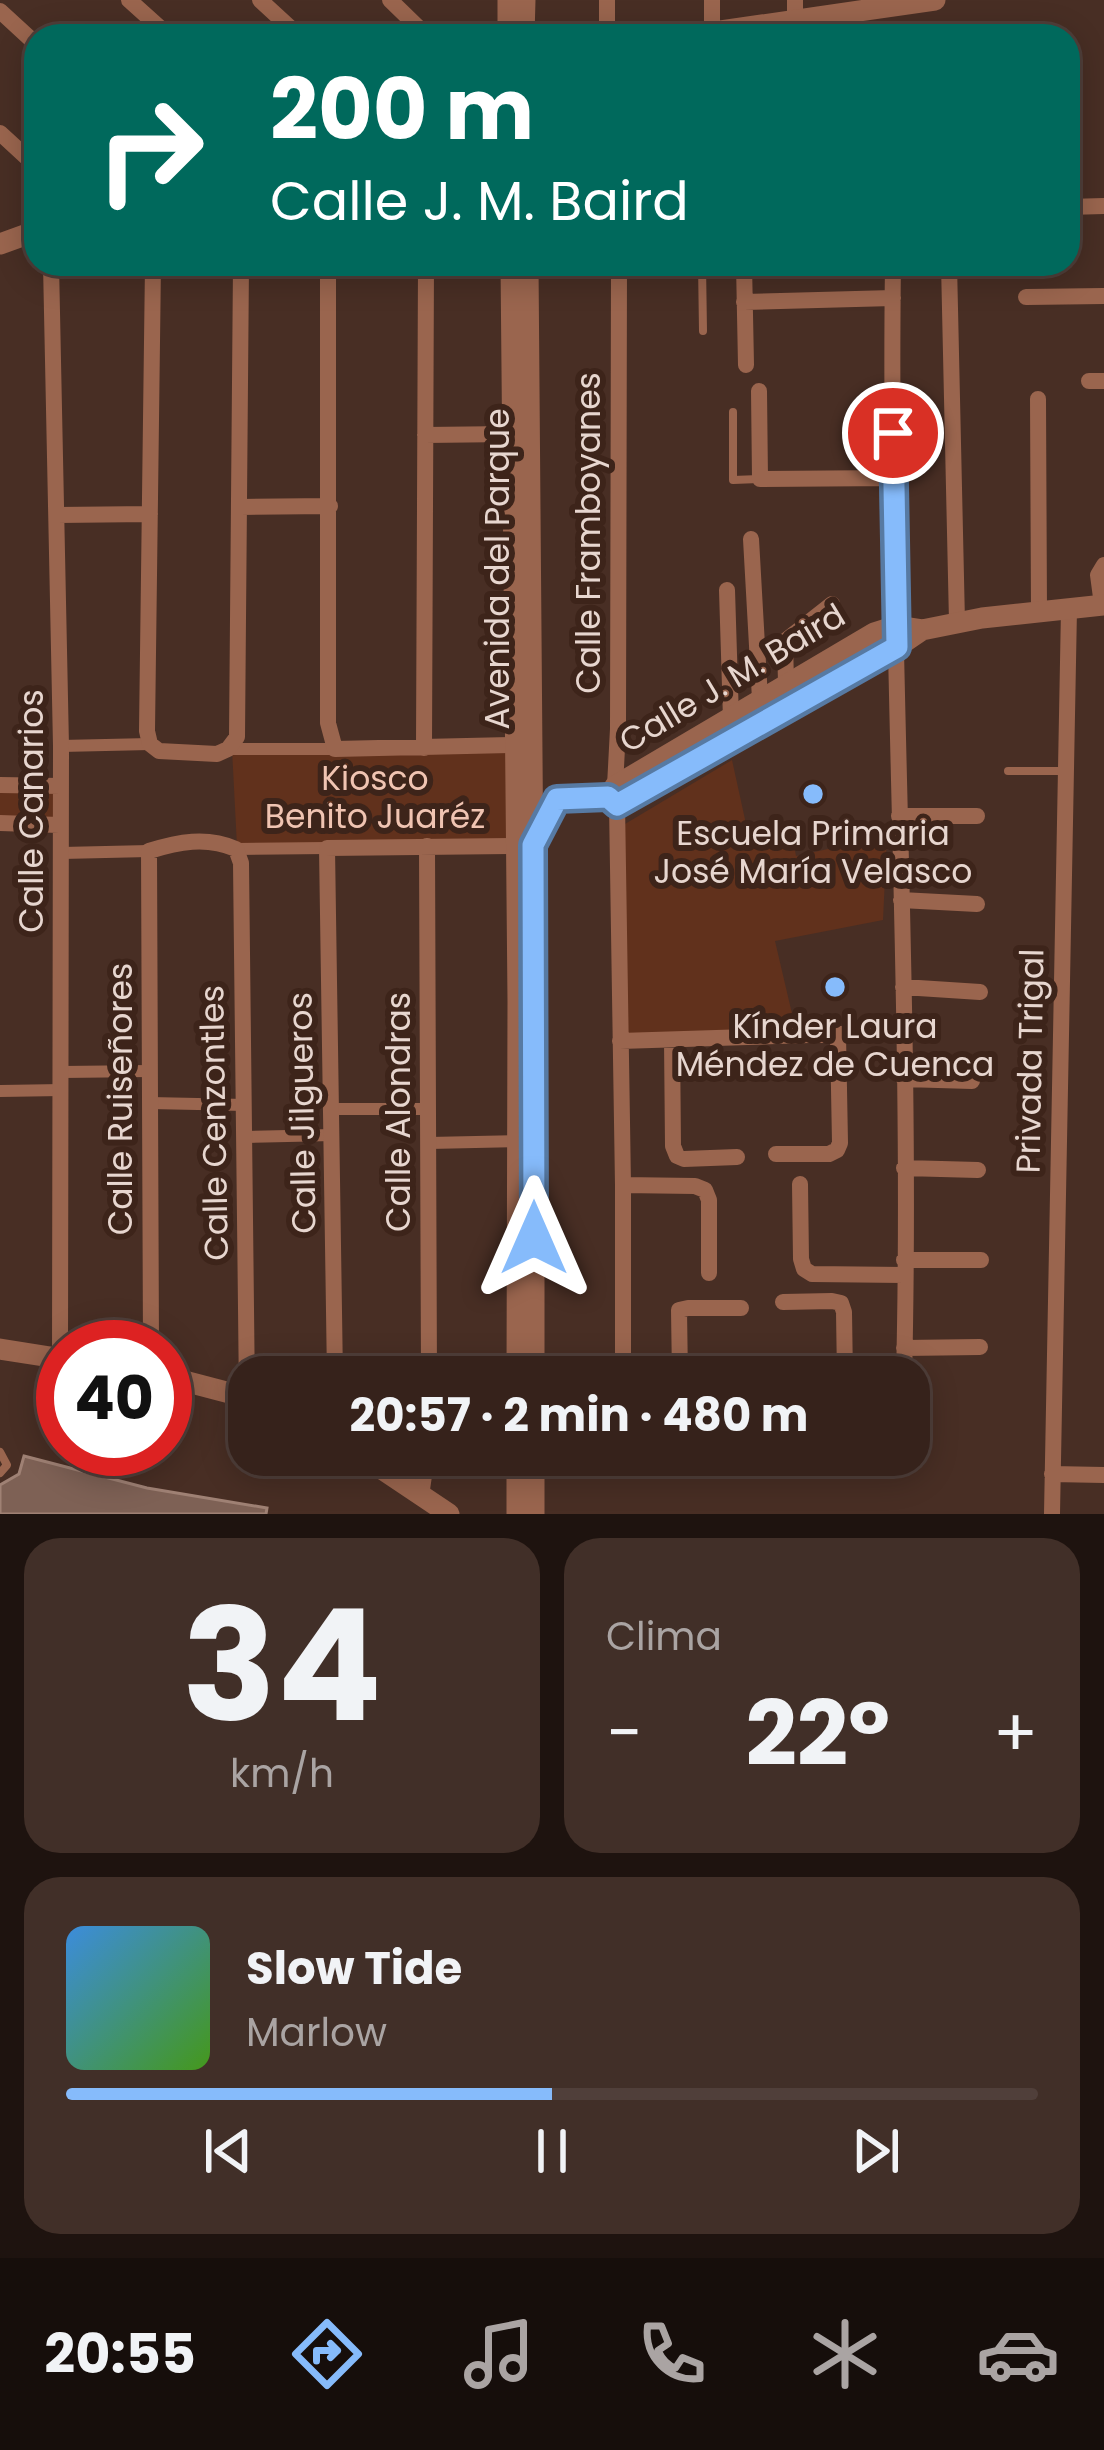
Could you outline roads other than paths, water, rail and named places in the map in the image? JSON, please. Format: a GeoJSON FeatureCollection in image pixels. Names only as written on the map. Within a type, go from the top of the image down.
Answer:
{"type":"FeatureCollection","features":[{"type":"Feature","properties":{"kind":"street"},"geometry":{"type":"LineString","coordinates":[[129,0],[156,24]]}},
{"type":"Feature","properties":{"kind":"street"},"geometry":{"type":"LineString","coordinates":[[260,0],[286,24]]}},
{"type":"Feature","properties":{"kind":"street"},"geometry":{"type":"LineString","coordinates":[[389,0],[415,24]]}},
{"type":"Feature","properties":{"kind":"street"},"geometry":{"type":"LineString","coordinates":[[746,24],[795,11],[935,0]]}},
{"type":"Feature","properties":{"kind":"street"},"geometry":{"type":"LineString","coordinates":[[0,11],[24,33]]}},
{"type":"Feature","properties":{"kind":"street"},"geometry":{"type":"LineString","coordinates":[[0,133],[24,155]]}},
{"type":"Feature","properties":{"kind":"street","name":"Calle Canarios"},"geometry":{"type":"LineString","coordinates":[[51,276],[61,746],[62,1320]]}},
{"type":"Feature","properties":{"kind":"street"},"geometry":{"type":"LineString","coordinates":[[62,853],[148,851],[182,841],[236,849],[525,846],[557,799],[522,746],[228,749],[217,754],[159,751],[150,744],[153,276]]}},
{"type":"Feature","properties":{"kind":"street"},"geometry":{"type":"LineString","coordinates":[[228,749],[237,737],[241,276]]}},
{"type":"Feature","properties":{"kind":"street"},"geometry":{"type":"LineString","coordinates":[[328,276],[328,723],[335,749]]}},
{"type":"Feature","properties":{"kind":"street"},"geometry":{"type":"LineString","coordinates":[[424,748],[426,276]]}},
{"type":"Feature","properties":{"kind":"street","name":"Avenida del Parque"},"geometry":{"type":"LineString","coordinates":[[511,276],[534,1356]]}},
{"type":"Feature","properties":{"kind":"street","name":"Avenida del Parque"},"geometry":{"type":"LineString","coordinates":[[522,746],[528,276]]}},
{"type":"Feature","properties":{"kind":"street","name":"Calle Framboyanes"},"geometry":{"type":"LineString","coordinates":[[619,276],[618,729],[613,796],[623,1185],[622,1356]]}},
{"type":"Feature","properties":{"kind":"street"},"geometry":{"type":"LineString","coordinates":[[744,276],[746,365]]}},
{"type":"Feature","properties":{"kind":"street"},"geometry":{"type":"LineString","coordinates":[[893,276],[904,1356]]}},
{"type":"Feature","properties":{"kind":"street"},"geometry":{"type":"LineString","coordinates":[[949,276],[957,622]]}},
{"type":"Feature","properties":{"kind":"street"},"geometry":{"type":"LineString","coordinates":[[1026,297],[1104,296]]}},
{"type":"Feature","properties":{"kind":"street"},"geometry":{"type":"LineString","coordinates":[[744,302],[893,298]]}},
{"type":"Feature","properties":{"kind":"street"},"geometry":{"type":"LineString","coordinates":[[758,391],[760,479],[893,478]]}},
{"type":"Feature","properties":{"kind":"street"},"geometry":{"type":"LineString","coordinates":[[1038,399],[1039,612]]}},
{"type":"Feature","properties":{"kind":"street"},"geometry":{"type":"LineString","coordinates":[[425,435],[512,434]]}},
{"type":"Feature","properties":{"kind":"street"},"geometry":{"type":"LineString","coordinates":[[241,507],[330,506]]}},
{"type":"Feature","properties":{"kind":"street"},"geometry":{"type":"LineString","coordinates":[[57,515],[151,514]]}},
{"type":"Feature","properties":{"kind":"street"},"geometry":{"type":"LineString","coordinates":[[752,538],[760,699]]}},
{"type":"Feature","properties":{"kind":"street"},"geometry":{"type":"LineString","coordinates":[[897,637],[957,622],[1103,605],[1098,575],[1104,565]]}},
{"type":"Feature","properties":{"kind":"street"},"geometry":{"type":"LineString","coordinates":[[727,590],[731,719]]}},
{"type":"Feature","properties":{"kind":"street"},"geometry":{"type":"LineString","coordinates":[[786,683],[785,641],[832,604]]}},
{"type":"Feature","properties":{"kind":"street","name":"Privada Trigal"},"geometry":{"type":"LineString","coordinates":[[1052,1514],[1069,609]]}},
{"type":"Feature","properties":{"kind":"street","name":"Calle J. M. Baird"},"geometry":{"type":"LineString","coordinates":[[613,796],[760,699],[874,633],[897,637]]}},
{"type":"Feature","properties":{"kind":"street","name":"Calle J. M. Baird"},"geometry":{"type":"LineString","coordinates":[[557,799],[613,796],[897,637]]}},
{"type":"Feature","properties":{"kind":"street"},"geometry":{"type":"LineString","coordinates":[[61,746],[150,744]]}},
{"type":"Feature","properties":{"kind":"street"},"geometry":{"type":"LineString","coordinates":[[0,784],[60,786]]}},
{"type":"Feature","properties":{"kind":"street"},"geometry":{"type":"LineString","coordinates":[[899,816],[977,816]]}},
{"type":"Feature","properties":{"kind":"street"},"geometry":{"type":"LineString","coordinates":[[0,823],[59,825]]}},
{"type":"Feature","properties":{"kind":"street","name":"Calle Alondras"},"geometry":{"type":"LineString","coordinates":[[428,846],[430,1356]]}},
{"type":"Feature","properties":{"kind":"street","name":"Avenida del Parque"},"geometry":{"type":"LineString","coordinates":[[517,1356],[525,846]]}},
{"type":"Feature","properties":{"kind":"street","name":"Calle Jilgueros"},"geometry":{"type":"LineString","coordinates":[[327,848],[334,1356]]}},
{"type":"Feature","properties":{"kind":"street","name":"Calle Cenzontles"},"geometry":{"type":"LineString","coordinates":[[236,849],[241,862],[247,1356]]}},
{"type":"Feature","properties":{"kind":"street","name":"Calle Ruiseñores"},"geometry":{"type":"LineString","coordinates":[[148,851],[151,1320]]}},
{"type":"Feature","properties":{"kind":"street"},"geometry":{"type":"LineString","coordinates":[[901,900],[977,904]]}},
{"type":"Feature","properties":{"kind":"street"},"geometry":{"type":"LineString","coordinates":[[903,987],[980,992]]}},
{"type":"Feature","properties":{"kind":"street"},"geometry":{"type":"LineString","coordinates":[[620,1041],[904,1032]]}},
{"type":"Feature","properties":{"kind":"street"},"geometry":{"type":"LineString","coordinates":[[776,1154],[837,1150],[838,1035]]}},
{"type":"Feature","properties":{"kind":"street"},"geometry":{"type":"LineString","coordinates":[[672,1040],[676,1156],[684,1160],[737,1157]]}},
{"type":"Feature","properties":{"kind":"street"},"geometry":{"type":"LineString","coordinates":[[0,1091],[150,1071]]}},
{"type":"Feature","properties":{"kind":"street"},"geometry":{"type":"LineString","coordinates":[[904,1079],[972,1081]]}},
{"type":"Feature","properties":{"kind":"street"},"geometry":{"type":"LineString","coordinates":[[150,1103],[244,1105]]}},
{"type":"Feature","properties":{"kind":"street"},"geometry":{"type":"LineString","coordinates":[[333,1109],[428,1109]]}},
{"type":"Feature","properties":{"kind":"street"},"geometry":{"type":"LineString","coordinates":[[244,1137],[333,1136]]}},
{"type":"Feature","properties":{"kind":"street"},"geometry":{"type":"LineString","coordinates":[[429,1143],[517,1141]]}},
{"type":"Feature","properties":{"kind":"street"},"geometry":{"type":"LineString","coordinates":[[904,1168],[978,1170]]}},
{"type":"Feature","properties":{"kind":"street"},"geometry":{"type":"LineString","coordinates":[[800,1184],[801,1259],[812,1274],[981,1260]]}},
{"type":"Feature","properties":{"kind":"street"},"geometry":{"type":"LineString","coordinates":[[623,1185],[705,1190],[709,1273]]}},
{"type":"Feature","properties":{"kind":"street"},"geometry":{"type":"LineString","coordinates":[[783,1302],[841,1303],[845,1356]]}},
{"type":"Feature","properties":{"kind":"street"},"geometry":{"type":"LineString","coordinates":[[680,1356],[679,1310],[741,1308]]}},
{"type":"Feature","properties":{"kind":"street"},"geometry":{"type":"LineString","coordinates":[[904,1348],[980,1347]]}},
{"type":"Feature","properties":{"kind":"street"},"geometry":{"type":"LineString","coordinates":[[0,1348],[36,1354]]}},
{"type":"Feature","properties":{"kind":"street"},"geometry":{"type":"LineString","coordinates":[[192,1383],[228,1393]]}},
{"type":"Feature","properties":{"kind":"street"},"geometry":{"type":"LineString","coordinates":[[1052,1474],[1104,1475]]}},
{"type":"Feature","properties":{"kind":"street"},"geometry":{"type":"LineString","coordinates":[[392,1476],[449,1514]]}},
{"type":"Feature","properties":{"kind":"street"},"geometry":{"type":"LineString","coordinates":[[421,1496],[424,1476]]}},
{"type":"Feature","properties":{"kind":"street"},"geometry":{"type":"LineString","coordinates":[[517,1476],[517,1514]]}},
{"type":"Feature","properties":{"kind":"street"},"geometry":{"type":"LineString","coordinates":[[534,1476],[534,1514]]}},
{"type":"Feature","properties":{"kind":"lane"},"geometry":{"type":"LineString","coordinates":[[702,276],[703,331]]}},
{"type":"Feature","properties":{"kind":"lane"},"geometry":{"type":"LineString","coordinates":[[733,412],[733,479],[760,479]]}},
{"type":"Feature","properties":{"kind":"lane"},"geometry":{"type":"LineString","coordinates":[[1008,771],[1066,771]]}},
{"type":"Feature","properties":{"kind":"lane"},"geometry":{"type":"LineString","coordinates":[[0,1452],[8,1465],[0,1473]]}},
{"type":"Feature","properties":{"kind":"place","name":"Escuela Primaria José María Velasco"},"geometry":{"type":"Point","coordinates":[813,794]}},
{"type":"Feature","properties":{"kind":"place","name":"Kínder Laura Méndez de Cuenca"},"geometry":{"type":"Point","coordinates":[835,987]}},
{"type":"Feature","properties":{"kind":"park label","name":"Kiosco Benito Juaréz"},"geometry":{"type":"Point","coordinates":[375,797]}}]}
